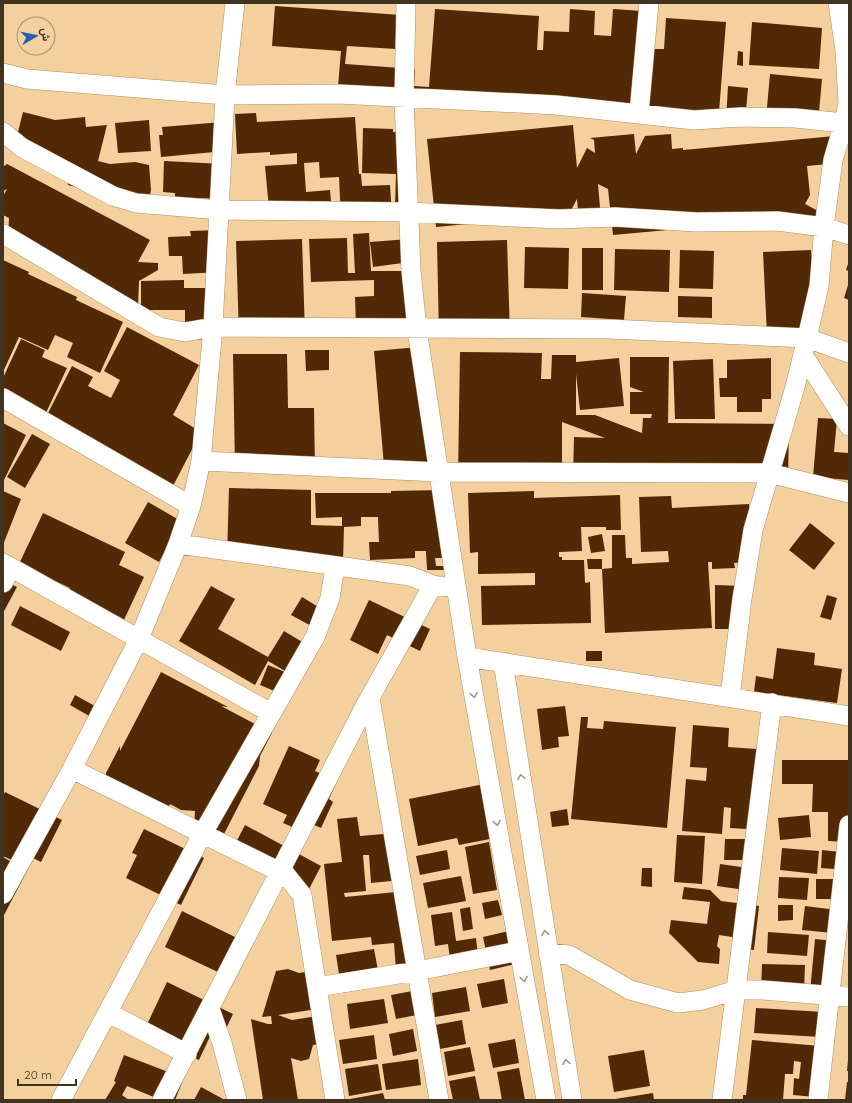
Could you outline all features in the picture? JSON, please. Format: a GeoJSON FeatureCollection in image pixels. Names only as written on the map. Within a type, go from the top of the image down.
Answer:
{"type":"FeatureCollection","features":[{"type":"Feature","properties":{"kind":"street"},"geometry":{"type":"LineString","coordinates":[[3,894],[72,769],[139,638],[178,544],[191,506],[201,461],[213,327],[225,95],[235,3]]}},
{"type":"Feature","properties":{"kind":"street"},"geometry":{"type":"LineString","coordinates":[[406,3],[404,99],[411,270],[417,329],[467,657],[546,1100]]}},
{"type":"Feature","properties":{"kind":"street"},"geometry":{"type":"LineString","coordinates":[[639,113],[649,3]]}},
{"type":"Feature","properties":{"kind":"street"},"geometry":{"type":"LineString","coordinates":[[730,697],[742,599],[753,530],[805,347],[819,286],[824,227],[833,160],[844,123],[848,103],[845,50],[833,4]]}},
{"type":"Feature","properties":{"kind":"street"},"geometry":{"type":"LineString","coordinates":[[3,73],[27,79],[225,95],[338,94],[404,99],[556,105],[694,120],[749,117],[795,118],[844,123]]}},
{"type":"Feature","properties":{"kind":"street"},"geometry":{"type":"LineString","coordinates":[[3,132],[21,147],[114,196],[136,203],[220,210],[408,212],[559,219],[615,217],[696,222],[777,221],[824,227],[849,235]]}},
{"type":"Feature","properties":{"kind":"street"},"geometry":{"type":"LineString","coordinates":[[3,234],[159,326],[185,332],[213,327],[417,329],[496,327],[609,329],[805,347],[849,353]]}},
{"type":"Feature","properties":{"kind":"street"},"geometry":{"type":"LineString","coordinates":[[805,347],[849,426]]}},
{"type":"Feature","properties":{"kind":"street"},"geometry":{"type":"LineString","coordinates":[[3,398],[191,506]]}},
{"type":"Feature","properties":{"kind":"street"},"geometry":{"type":"LineString","coordinates":[[201,461],[438,472],[769,473],[849,493]]}},
{"type":"Feature","properties":{"kind":"street"},"geometry":{"type":"LineString","coordinates":[[178,544],[410,576],[433,585],[457,590]]}},
{"type":"Feature","properties":{"kind":"street"},"geometry":{"type":"LineString","coordinates":[[61,1100],[203,833],[315,637],[330,598],[335,566]]}},
{"type":"Feature","properties":{"kind":"street"},"geometry":{"type":"LineString","coordinates":[[6,571],[139,638],[271,713]]}},
{"type":"Feature","properties":{"kind":"street"},"geometry":{"type":"LineString","coordinates":[[162,1100],[370,698],[433,585]]}},
{"type":"Feature","properties":{"kind":"street"},"geometry":{"type":"LineString","coordinates":[[467,657],[849,716]]}},
{"type":"Feature","properties":{"kind":"street"},"geometry":{"type":"LineString","coordinates":[[503,662],[572,1100]]}},
{"type":"Feature","properties":{"kind":"street"},"geometry":{"type":"LineString","coordinates":[[370,698],[439,1100]]}},
{"type":"Feature","properties":{"kind":"street"},"geometry":{"type":"LineString","coordinates":[[722,1100],[772,704]]}},
{"type":"Feature","properties":{"kind":"street"},"geometry":{"type":"LineString","coordinates":[[72,769],[280,872],[295,884],[302,895],[335,1100]]}},
{"type":"Feature","properties":{"kind":"street"},"geometry":{"type":"LineString","coordinates":[[818,1100],[849,825]]}},
{"type":"Feature","properties":{"kind":"street"},"geometry":{"type":"LineString","coordinates":[[317,987],[417,971],[519,951]]}},
{"type":"Feature","properties":{"kind":"street"},"geometry":{"type":"LineString","coordinates":[[548,952],[569,955],[630,990],[678,1003],[703,1000],[736,990],[762,990],[849,997]]}},
{"type":"Feature","properties":{"kind":"street"},"geometry":{"type":"LineString","coordinates":[[210,1009],[222,1043],[236,1100]]}},
{"type":"Feature","properties":{"kind":"street"},"geometry":{"type":"LineString","coordinates":[[108,1013],[187,1054]]}},
{"type":"Feature","properties":{"kind":"building"},"geometry":{"type":"Polygon","coordinates":[[[275,6],[415,16],[413,50],[347,46],[345,64],[415,69],[414,86],[429,87],[435,9],[539,16],[537,50],[543,50],[544,31],[569,32],[570,9],[595,11],[594,35],[611,36],[613,9],[642,11],[653,49],[664,49],[666,18],[726,22],[718,125],[337,98],[341,51],[272,46],[275,6]]]}},
{"type":"Feature","properties":{"kind":"building"},"geometry":{"type":"Polygon","coordinates":[[[752,22],[822,28],[819,69],[749,65],[752,22]]]}},
{"type":"Feature","properties":{"kind":"building"},"geometry":{"type":"Polygon","coordinates":[[[738,51],[743,52],[743,66],[737,65],[738,51]]]}},
{"type":"Feature","properties":{"kind":"building"},"geometry":{"type":"Polygon","coordinates":[[[770,74],[822,79],[818,123],[766,118],[770,74]]]}},
{"type":"Feature","properties":{"kind":"building"},"geometry":{"type":"Polygon","coordinates":[[[728,86],[748,88],[745,123],[726,121],[728,86]]]}},
{"type":"Feature","properties":{"kind":"building"},"geometry":{"type":"Polygon","coordinates":[[[23,112],[55,120],[85,117],[86,127],[107,125],[98,161],[110,164],[135,162],[149,165],[151,190],[148,205],[68,185],[66,164],[20,152],[18,132],[23,112]]]}},
{"type":"Feature","properties":{"kind":"building"},"geometry":{"type":"Polygon","coordinates":[[[256,113],[257,122],[355,117],[359,174],[361,174],[362,186],[390,185],[392,216],[341,219],[339,177],[320,178],[319,162],[304,163],[306,192],[330,190],[332,213],[270,219],[265,166],[297,164],[297,153],[270,155],[270,152],[237,154],[235,114],[256,113]]]}},
{"type":"Feature","properties":{"kind":"building"},"geometry":{"type":"Polygon","coordinates":[[[149,120],[151,151],[118,153],[115,123],[149,120]]]}},
{"type":"Feature","properties":{"kind":"building"},"geometry":{"type":"Polygon","coordinates":[[[222,122],[225,151],[161,157],[159,135],[163,135],[162,127],[222,122]]]}},
{"type":"Feature","properties":{"kind":"building"},"geometry":{"type":"Polygon","coordinates":[[[573,125],[577,168],[587,148],[595,153],[594,140],[590,138],[634,134],[636,154],[645,136],[671,134],[672,149],[683,148],[683,150],[835,136],[838,163],[807,166],[810,195],[805,204],[820,212],[820,216],[613,235],[608,189],[598,184],[601,219],[579,221],[577,199],[568,216],[551,216],[436,227],[427,139],[573,125]]]}},
{"type":"Feature","properties":{"kind":"building"},"geometry":{"type":"Polygon","coordinates":[[[363,128],[393,129],[393,132],[412,132],[410,208],[395,207],[396,174],[362,173],[363,128]]]}},
{"type":"Feature","properties":{"kind":"building"},"geometry":{"type":"Polygon","coordinates":[[[164,161],[223,164],[221,199],[175,197],[175,193],[163,192],[164,161]]]}},
{"type":"Feature","properties":{"kind":"building"},"geometry":{"type":"Polygon","coordinates":[[[7,164],[150,240],[138,262],[158,263],[158,270],[139,281],[138,307],[8,238],[9,218],[3,215],[3,196],[7,189],[3,191],[3,167],[7,164]]]}},
{"type":"Feature","properties":{"kind":"building"},"geometry":{"type":"Polygon","coordinates":[[[218,230],[220,272],[183,274],[182,256],[169,256],[168,237],[191,236],[190,231],[218,230]]]}},
{"type":"Feature","properties":{"kind":"building"},"geometry":{"type":"Polygon","coordinates":[[[369,233],[371,271],[410,271],[415,324],[356,327],[355,297],[374,296],[374,280],[311,282],[309,239],[347,238],[348,273],[355,273],[353,234],[369,233]]]}},
{"type":"Feature","properties":{"kind":"building"},"geometry":{"type":"Polygon","coordinates":[[[302,239],[305,334],[239,336],[236,241],[302,239]]]}},
{"type":"Feature","properties":{"kind":"building"},"geometry":{"type":"Polygon","coordinates":[[[409,239],[410,262],[373,267],[370,242],[409,239]]]}},
{"type":"Feature","properties":{"kind":"building"},"geometry":{"type":"Polygon","coordinates":[[[507,240],[510,335],[439,337],[437,242],[507,240]]]}},
{"type":"Feature","properties":{"kind":"building"},"geometry":{"type":"Polygon","coordinates":[[[525,247],[569,248],[568,289],[524,288],[525,247]]]}},
{"type":"Feature","properties":{"kind":"building"},"geometry":{"type":"Polygon","coordinates":[[[582,248],[603,248],[603,290],[582,290],[582,248]]]}},
{"type":"Feature","properties":{"kind":"building"},"geometry":{"type":"Polygon","coordinates":[[[615,249],[670,250],[669,292],[614,290],[615,249]]]}},
{"type":"Feature","properties":{"kind":"building"},"geometry":{"type":"Polygon","coordinates":[[[680,250],[714,251],[713,289],[679,288],[680,250]]]}},
{"type":"Feature","properties":{"kind":"building"},"geometry":{"type":"Polygon","coordinates":[[[811,250],[816,333],[767,335],[763,252],[811,250]]]}},
{"type":"Feature","properties":{"kind":"building"},"geometry":{"type":"Polygon","coordinates":[[[3,260],[29,272],[28,274],[77,297],[76,300],[123,322],[100,373],[67,357],[73,343],[55,335],[48,350],[19,337],[3,372],[3,260]]]}},
{"type":"Feature","properties":{"kind":"building"},"geometry":{"type":"Polygon","coordinates":[[[849,261],[849,271],[846,270],[849,261]]]}},
{"type":"Feature","properties":{"kind":"building"},"geometry":{"type":"Polygon","coordinates":[[[184,280],[184,288],[223,288],[223,328],[185,328],[185,310],[141,310],[141,281],[184,280]]]}},
{"type":"Feature","properties":{"kind":"building"},"geometry":{"type":"Polygon","coordinates":[[[849,282],[849,300],[844,298],[849,282]]]}},
{"type":"Feature","properties":{"kind":"building"},"geometry":{"type":"Polygon","coordinates":[[[582,293],[626,296],[624,320],[581,317],[582,293]]]}},
{"type":"Feature","properties":{"kind":"building"},"geometry":{"type":"Polygon","coordinates":[[[678,296],[712,297],[712,318],[678,317],[678,296]]]}},
{"type":"Feature","properties":{"kind":"building"},"geometry":{"type":"Polygon","coordinates":[[[127,327],[199,365],[173,415],[201,432],[173,486],[45,419],[72,366],[93,377],[88,386],[111,398],[120,380],[104,371],[127,327]]]}},
{"type":"Feature","properties":{"kind":"building"},"geometry":{"type":"Polygon","coordinates":[[[21,339],[45,350],[42,357],[67,368],[45,415],[3,395],[3,378],[21,339]]]}},
{"type":"Feature","properties":{"kind":"building"},"geometry":{"type":"Polygon","coordinates":[[[419,347],[430,473],[385,477],[374,351],[419,347]]]}},
{"type":"Feature","properties":{"kind":"building"},"geometry":{"type":"Polygon","coordinates":[[[305,350],[329,350],[329,370],[306,371],[305,350]]]}},
{"type":"Feature","properties":{"kind":"building"},"geometry":{"type":"Polygon","coordinates":[[[460,352],[542,353],[541,379],[551,379],[552,355],[576,355],[576,362],[619,358],[624,406],[580,410],[576,374],[576,415],[595,415],[642,433],[643,418],[651,418],[652,414],[630,414],[630,392],[644,392],[630,387],[630,357],[669,357],[668,423],[789,424],[788,480],[573,477],[574,437],[605,438],[562,422],[562,476],[458,477],[460,352]]]}},
{"type":"Feature","properties":{"kind":"building"},"geometry":{"type":"Polygon","coordinates":[[[233,354],[287,354],[288,408],[314,408],[315,472],[235,467],[233,354]]]}},
{"type":"Feature","properties":{"kind":"building"},"geometry":{"type":"Polygon","coordinates":[[[771,358],[771,399],[762,399],[762,412],[737,412],[737,397],[720,397],[719,378],[727,378],[727,360],[771,358]]]}},
{"type":"Feature","properties":{"kind":"building"},"geometry":{"type":"Polygon","coordinates":[[[713,359],[715,419],[675,419],[673,361],[713,359]]]}},
{"type":"Feature","properties":{"kind":"building"},"geometry":{"type":"Polygon","coordinates":[[[818,418],[837,419],[834,452],[849,453],[849,480],[813,477],[818,418]]]}},
{"type":"Feature","properties":{"kind":"building"},"geometry":{"type":"Polygon","coordinates":[[[3,423],[26,435],[3,482],[3,423]]]}},
{"type":"Feature","properties":{"kind":"building"},"geometry":{"type":"Polygon","coordinates":[[[32,434],[50,444],[25,488],[7,477],[32,434]]]}},
{"type":"Feature","properties":{"kind":"building"},"geometry":{"type":"Polygon","coordinates":[[[229,488],[311,490],[311,525],[342,526],[342,517],[316,518],[315,493],[391,493],[391,491],[443,490],[445,558],[435,558],[436,566],[444,566],[444,570],[427,570],[426,551],[415,551],[415,558],[370,560],[369,542],[379,542],[378,517],[361,517],[361,526],[344,527],[343,561],[227,558],[229,488]]]}},
{"type":"Feature","properties":{"kind":"building"},"geometry":{"type":"Polygon","coordinates":[[[3,491],[21,499],[3,545],[3,491]]]}},
{"type":"Feature","properties":{"kind":"building"},"geometry":{"type":"Polygon","coordinates":[[[534,491],[534,498],[620,495],[621,530],[606,530],[606,527],[581,527],[582,551],[559,552],[559,557],[562,557],[562,560],[584,560],[585,583],[590,582],[591,623],[482,625],[481,586],[535,585],[535,573],[478,574],[478,552],[470,553],[468,493],[534,491]]]}},
{"type":"Feature","properties":{"kind":"building"},"geometry":{"type":"Polygon","coordinates":[[[671,496],[672,508],[749,504],[751,562],[734,563],[735,568],[712,569],[712,562],[708,562],[712,628],[605,633],[602,569],[612,568],[612,535],[625,535],[626,558],[632,558],[632,564],[669,562],[668,551],[641,552],[639,497],[671,496]]]}},
{"type":"Feature","properties":{"kind":"building"},"geometry":{"type":"Polygon","coordinates":[[[148,502],[181,521],[159,562],[125,543],[148,502]]]}},
{"type":"Feature","properties":{"kind":"building"},"geometry":{"type":"Polygon","coordinates":[[[43,513],[125,552],[119,565],[144,577],[123,622],[67,595],[70,588],[19,564],[43,513]]]}},
{"type":"Feature","properties":{"kind":"building"},"geometry":{"type":"Polygon","coordinates":[[[810,523],[835,543],[814,570],[789,550],[810,523]]]}},
{"type":"Feature","properties":{"kind":"building"},"geometry":{"type":"Polygon","coordinates":[[[602,534],[605,551],[591,553],[588,537],[602,534]]]}},
{"type":"Feature","properties":{"kind":"building"},"geometry":{"type":"Polygon","coordinates":[[[587,559],[602,559],[602,569],[588,569],[587,559]]]}},
{"type":"Feature","properties":{"kind":"building"},"geometry":{"type":"Polygon","coordinates":[[[3,580],[17,587],[3,613],[3,580]]]}},
{"type":"Feature","properties":{"kind":"building"},"geometry":{"type":"Polygon","coordinates":[[[715,585],[743,586],[743,629],[715,629],[715,585]]]}},
{"type":"Feature","properties":{"kind":"building"},"geometry":{"type":"Polygon","coordinates":[[[211,586],[235,599],[218,629],[268,657],[284,631],[309,646],[284,695],[260,685],[268,665],[290,674],[268,661],[255,685],[179,641],[211,586]]]}},
{"type":"Feature","properties":{"kind":"building"},"geometry":{"type":"Polygon","coordinates":[[[827,595],[837,598],[831,620],[820,617],[827,595]]]}},
{"type":"Feature","properties":{"kind":"building"},"geometry":{"type":"Polygon","coordinates":[[[302,597],[325,611],[315,628],[291,615],[302,597]]]}},
{"type":"Feature","properties":{"kind":"building"},"geometry":{"type":"Polygon","coordinates":[[[369,600],[430,629],[420,651],[387,635],[378,654],[350,640],[369,600]]]}},
{"type":"Feature","properties":{"kind":"building"},"geometry":{"type":"Polygon","coordinates":[[[20,606],[70,632],[61,651],[11,625],[20,606]]]}},
{"type":"Feature","properties":{"kind":"building"},"geometry":{"type":"Polygon","coordinates":[[[777,648],[815,653],[814,665],[842,669],[837,703],[754,692],[756,676],[773,679],[777,648]]]}},
{"type":"Feature","properties":{"kind":"building"},"geometry":{"type":"Polygon","coordinates":[[[586,651],[602,651],[602,661],[586,661],[586,651]]]}},
{"type":"Feature","properties":{"kind":"building"},"geometry":{"type":"Polygon","coordinates":[[[161,672],[228,707],[221,706],[272,733],[260,756],[259,766],[224,834],[194,828],[195,811],[181,810],[170,804],[167,810],[106,782],[106,773],[120,746],[120,751],[161,672]]]}},
{"type":"Feature","properties":{"kind":"building"},"geometry":{"type":"Polygon","coordinates":[[[75,695],[104,711],[98,721],[70,705],[75,695]]]}},
{"type":"Feature","properties":{"kind":"building"},"geometry":{"type":"Polygon","coordinates":[[[565,706],[569,736],[558,737],[559,747],[542,750],[537,709],[565,706]]]}},
{"type":"Feature","properties":{"kind":"building"},"geometry":{"type":"Polygon","coordinates":[[[581,717],[588,717],[587,728],[603,729],[604,721],[676,727],[667,828],[571,819],[581,717]]]}},
{"type":"Feature","properties":{"kind":"building"},"geometry":{"type":"Polygon","coordinates":[[[693,725],[729,728],[728,747],[771,750],[763,830],[730,828],[731,808],[724,807],[722,834],[682,831],[686,779],[706,781],[707,768],[690,767],[693,725]]]}},
{"type":"Feature","properties":{"kind":"building"},"geometry":{"type":"Polygon","coordinates":[[[289,746],[320,760],[315,771],[337,781],[329,799],[333,802],[321,828],[301,819],[297,829],[283,823],[287,815],[263,804],[289,746]]]}},
{"type":"Feature","properties":{"kind":"building"},"geometry":{"type":"Polygon","coordinates":[[[782,760],[849,760],[848,842],[828,841],[828,812],[812,812],[813,784],[782,784],[782,760]]]}},
{"type":"Feature","properties":{"kind":"building"},"geometry":{"type":"Polygon","coordinates":[[[484,784],[495,838],[459,845],[457,838],[418,846],[409,799],[484,784]]]}},
{"type":"Feature","properties":{"kind":"building"},"geometry":{"type":"Polygon","coordinates":[[[5,792],[62,820],[41,862],[25,854],[20,864],[3,856],[3,796],[5,792]]]}},
{"type":"Feature","properties":{"kind":"building"},"geometry":{"type":"Polygon","coordinates":[[[567,809],[569,825],[552,827],[550,812],[567,809]]]}},
{"type":"Feature","properties":{"kind":"building"},"geometry":{"type":"Polygon","coordinates":[[[809,815],[811,837],[780,840],[778,818],[809,815]]]}},
{"type":"Feature","properties":{"kind":"building"},"geometry":{"type":"Polygon","coordinates":[[[357,817],[360,836],[396,833],[401,880],[371,883],[369,855],[363,855],[366,891],[344,893],[345,897],[406,891],[409,969],[396,970],[394,943],[372,945],[371,937],[332,941],[324,864],[342,862],[337,819],[357,817]]]}},
{"type":"Feature","properties":{"kind":"building"},"geometry":{"type":"Polygon","coordinates":[[[245,825],[321,866],[307,893],[231,852],[245,825]]]}},
{"type":"Feature","properties":{"kind":"building"},"geometry":{"type":"Polygon","coordinates":[[[144,829],[204,858],[181,905],[126,878],[137,855],[132,853],[144,829]]]}},
{"type":"Feature","properties":{"kind":"building"},"geometry":{"type":"Polygon","coordinates":[[[677,835],[705,836],[702,884],[674,882],[677,835]]]}},
{"type":"Feature","properties":{"kind":"building"},"geometry":{"type":"Polygon","coordinates":[[[725,839],[752,839],[752,860],[724,860],[725,839]]]}},
{"type":"Feature","properties":{"kind":"building"},"geometry":{"type":"Polygon","coordinates":[[[489,842],[497,890],[473,894],[465,847],[489,842]]]}},
{"type":"Feature","properties":{"kind":"building"},"geometry":{"type":"Polygon","coordinates":[[[782,848],[819,851],[817,874],[780,870],[782,848]]]}},
{"type":"Feature","properties":{"kind":"building"},"geometry":{"type":"Polygon","coordinates":[[[447,850],[450,869],[420,875],[416,856],[447,850]]]}},
{"type":"Feature","properties":{"kind":"building"},"geometry":{"type":"Polygon","coordinates":[[[822,850],[849,853],[849,870],[821,868],[822,850]]]}},
{"type":"Feature","properties":{"kind":"building"},"geometry":{"type":"Polygon","coordinates":[[[3,857],[27,871],[3,917],[3,857]]]}},
{"type":"Feature","properties":{"kind":"building"},"geometry":{"type":"Polygon","coordinates":[[[720,864],[748,868],[745,890],[717,886],[720,864]]]}},
{"type":"Feature","properties":{"kind":"building"},"geometry":{"type":"Polygon","coordinates":[[[642,868],[652,868],[652,887],[641,886],[642,868]]]}},
{"type":"Feature","properties":{"kind":"building"},"geometry":{"type":"Polygon","coordinates":[[[461,876],[466,901],[428,908],[423,883],[461,876]]]}},
{"type":"Feature","properties":{"kind":"building"},"geometry":{"type":"Polygon","coordinates":[[[779,877],[809,878],[807,900],[778,898],[779,877]]]}},
{"type":"Feature","properties":{"kind":"building"},"geometry":{"type":"Polygon","coordinates":[[[816,879],[846,879],[846,899],[816,899],[816,879]]]}},
{"type":"Feature","properties":{"kind":"building"},"geometry":{"type":"Polygon","coordinates":[[[684,887],[710,890],[721,901],[759,906],[754,950],[745,949],[732,937],[719,935],[717,946],[720,949],[719,964],[698,962],[669,933],[671,920],[707,924],[710,902],[682,899],[684,887]]]}},
{"type":"Feature","properties":{"kind":"building"},"geometry":{"type":"Polygon","coordinates":[[[498,900],[502,915],[485,919],[482,903],[498,900]]]}},
{"type":"Feature","properties":{"kind":"building"},"geometry":{"type":"Polygon","coordinates":[[[778,905],[793,905],[793,920],[778,921],[778,905]]]}},
{"type":"Feature","properties":{"kind":"building"},"geometry":{"type":"Polygon","coordinates":[[[805,906],[845,911],[843,934],[802,930],[805,906]]]}},
{"type":"Feature","properties":{"kind":"building"},"geometry":{"type":"Polygon","coordinates":[[[470,907],[473,929],[463,931],[460,909],[470,907]]]}},
{"type":"Feature","properties":{"kind":"building"},"geometry":{"type":"Polygon","coordinates":[[[182,911],[237,938],[220,973],[165,947],[182,911]]]}},
{"type":"Feature","properties":{"kind":"building"},"geometry":{"type":"Polygon","coordinates":[[[452,912],[456,941],[476,938],[478,956],[450,959],[448,944],[435,946],[431,915],[452,912]]]}},
{"type":"Feature","properties":{"kind":"building"},"geometry":{"type":"Polygon","coordinates":[[[513,930],[520,963],[490,970],[483,937],[513,930]]]}},
{"type":"Feature","properties":{"kind":"building"},"geometry":{"type":"Polygon","coordinates":[[[768,932],[809,935],[807,956],[767,953],[768,932]]]}},
{"type":"Feature","properties":{"kind":"building"},"geometry":{"type":"Polygon","coordinates":[[[815,939],[845,942],[839,995],[810,992],[815,939]]]}},
{"type":"Feature","properties":{"kind":"building"},"geometry":{"type":"Polygon","coordinates":[[[374,949],[381,986],[342,993],[336,955],[374,949]]]}},
{"type":"Feature","properties":{"kind":"building"},"geometry":{"type":"Polygon","coordinates":[[[762,964],[805,965],[804,992],[761,991],[762,964]]]}},
{"type":"Feature","properties":{"kind":"building"},"geometry":{"type":"Polygon","coordinates":[[[288,969],[299,973],[318,970],[324,1008],[278,1015],[292,1020],[324,1015],[329,1043],[313,1045],[309,1059],[301,1061],[291,1058],[298,1100],[263,1100],[251,1019],[272,1024],[271,1016],[262,1017],[276,971],[288,969]]]}},
{"type":"Feature","properties":{"kind":"building"},"geometry":{"type":"Polygon","coordinates":[[[504,979],[508,1003],[482,1008],[477,984],[504,979]]]}},
{"type":"Feature","properties":{"kind":"building"},"geometry":{"type":"Polygon","coordinates":[[[167,982],[233,1014],[223,1035],[213,1030],[199,1060],[143,1033],[167,982]]]}},
{"type":"Feature","properties":{"kind":"building"},"geometry":{"type":"Polygon","coordinates":[[[466,987],[470,1011],[435,1017],[432,993],[466,987]]]}},
{"type":"Feature","properties":{"kind":"building"},"geometry":{"type":"Polygon","coordinates":[[[418,990],[422,1014],[396,1019],[391,995],[418,990]]]}},
{"type":"Feature","properties":{"kind":"building"},"geometry":{"type":"Polygon","coordinates":[[[384,999],[388,1023],[350,1029],[347,1004],[384,999]]]}},
{"type":"Feature","properties":{"kind":"building"},"geometry":{"type":"Polygon","coordinates":[[[756,1008],[823,1012],[821,1037],[754,1033],[756,1008]]]}},
{"type":"Feature","properties":{"kind":"building"},"geometry":{"type":"Polygon","coordinates":[[[462,1020],[466,1044],[440,1049],[435,1025],[462,1020]]]}},
{"type":"Feature","properties":{"kind":"building"},"geometry":{"type":"Polygon","coordinates":[[[413,1029],[417,1051],[393,1056],[389,1034],[413,1029]]]}},
{"type":"Feature","properties":{"kind":"building"},"geometry":{"type":"Polygon","coordinates":[[[374,1035],[377,1059],[343,1064],[339,1040],[374,1035]]]}},
{"type":"Feature","properties":{"kind":"building"},"geometry":{"type":"Polygon","coordinates":[[[515,1039],[519,1063],[493,1068],[488,1044],[515,1039]]]}},
{"type":"Feature","properties":{"kind":"building"},"geometry":{"type":"Polygon","coordinates":[[[752,1040],[832,1047],[816,1097],[793,1095],[794,1078],[799,1079],[801,1062],[794,1061],[793,1074],[785,1074],[783,1100],[743,1100],[743,1095],[746,1095],[752,1040]]]}},
{"type":"Feature","properties":{"kind":"building"},"geometry":{"type":"Polygon","coordinates":[[[470,1047],[475,1071],[448,1076],[444,1052],[470,1047]]]}},
{"type":"Feature","properties":{"kind":"building"},"geometry":{"type":"Polygon","coordinates":[[[644,1050],[650,1086],[614,1092],[608,1056],[644,1050]]]}},
{"type":"Feature","properties":{"kind":"building"},"geometry":{"type":"Polygon","coordinates":[[[124,1055],[184,1078],[175,1100],[161,1100],[127,1086],[122,1095],[129,1100],[105,1100],[116,1082],[114,1081],[124,1055]]]}},
{"type":"Feature","properties":{"kind":"building"},"geometry":{"type":"Polygon","coordinates":[[[418,1059],[421,1085],[386,1090],[382,1064],[418,1059]]]}},
{"type":"Feature","properties":{"kind":"building"},"geometry":{"type":"Polygon","coordinates":[[[848,1060],[849,1071],[847,1071],[848,1060]]]}},
{"type":"Feature","properties":{"kind":"building"},"geometry":{"type":"Polygon","coordinates":[[[378,1064],[382,1090],[349,1096],[345,1069],[378,1064]]]}},
{"type":"Feature","properties":{"kind":"building"},"geometry":{"type":"Polygon","coordinates":[[[519,1068],[525,1100],[502,1100],[497,1072],[519,1068]]]}},
{"type":"Feature","properties":{"kind":"building"},"geometry":{"type":"Polygon","coordinates":[[[475,1076],[480,1100],[453,1100],[449,1081],[475,1076]]]}},
{"type":"Feature","properties":{"kind":"building"},"geometry":{"type":"Polygon","coordinates":[[[847,1082],[849,1082],[849,1100],[845,1100],[847,1082]]]}},
{"type":"Feature","properties":{"kind":"building"},"geometry":{"type":"Polygon","coordinates":[[[201,1087],[225,1100],[194,1100],[201,1087]]]}},
{"type":"Feature","properties":{"kind":"building"},"geometry":{"type":"Polygon","coordinates":[[[383,1093],[385,1100],[350,1100],[350,1099],[383,1093]]]}},
{"type":"Feature","properties":{"kind":"building"},"geometry":{"type":"Polygon","coordinates":[[[653,1093],[654,1100],[615,1100],[615,1099],[653,1093]]]}}]}
